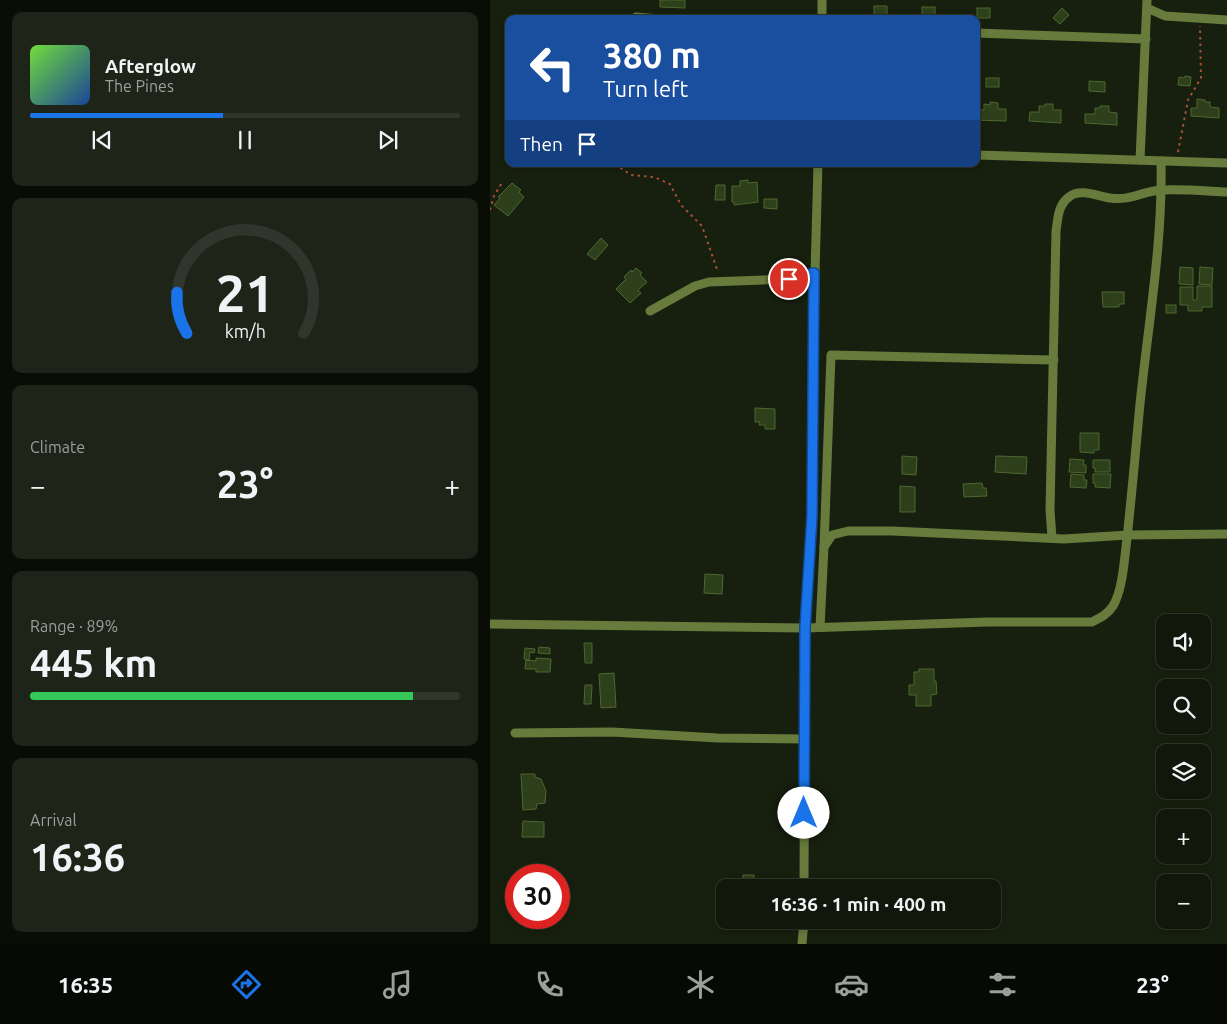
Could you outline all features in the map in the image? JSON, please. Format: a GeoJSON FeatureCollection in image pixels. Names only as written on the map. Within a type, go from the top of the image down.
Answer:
{"type":"FeatureCollection","features":[{"type":"Feature","properties":{"kind":"street"},"geometry":{"type":"LineString","coordinates":[[822,0],[822,15]]}},
{"type":"Feature","properties":{"kind":"street"},"geometry":{"type":"LineString","coordinates":[[1147,4],[1165,16],[1227,20]]}},
{"type":"Feature","properties":{"kind":"street"},"geometry":{"type":"LineString","coordinates":[[1140,160],[1147,4]]}},
{"type":"Feature","properties":{"kind":"street"},"geometry":{"type":"LineString","coordinates":[[980,33],[1146,38]]}},
{"type":"Feature","properties":{"kind":"street"},"geometry":{"type":"LineString","coordinates":[[980,154],[1227,163]]}},
{"type":"Feature","properties":{"kind":"street"},"geometry":{"type":"LineString","coordinates":[[490,624],[805,628],[988,622],[1092,622],[1105,615],[1114,605],[1122,578],[1128,535],[1141,387],[1155,278],[1162,190],[1161,161]]}},
{"type":"Feature","properties":{"kind":"street"},"geometry":{"type":"LineString","coordinates":[[804,879],[805,628],[812,516],[814,273],[818,167]]}},
{"type":"Feature","properties":{"kind":"street"},"geometry":{"type":"LineString","coordinates":[[1052,538],[1050,510],[1056,231],[1061,206],[1070,195],[1082,192],[1126,199],[1162,190],[1227,192]]}},
{"type":"Feature","properties":{"kind":"street"},"geometry":{"type":"LineString","coordinates":[[650,311],[694,286],[709,282],[722,280],[789,279],[814,273]]}},
{"type":"Feature","properties":{"kind":"street"},"geometry":{"type":"LineString","coordinates":[[820,627],[831,356],[1054,360]]}},
{"type":"Feature","properties":{"kind":"street"},"geometry":{"type":"LineString","coordinates":[[824,547],[832,534],[848,531],[892,531],[1052,538],[1227,534]]}},
{"type":"Feature","properties":{"kind":"street"},"geometry":{"type":"LineString","coordinates":[[515,732],[612,732],[718,738],[805,739]]}},
{"type":"Feature","properties":{"kind":"street"},"geometry":{"type":"LineString","coordinates":[[802,944],[803,929]]}},
{"type":"Feature","properties":{"kind":"path"},"geometry":{"type":"LineString","coordinates":[[1176,161],[1188,100],[1200,78],[1200,18]]}},
{"type":"Feature","properties":{"kind":"path"},"geometry":{"type":"LineString","coordinates":[[620,167],[631,174],[654,177],[670,184],[685,210],[702,226],[716,269],[722,280]]}},
{"type":"Feature","properties":{"kind":"path"},"geometry":{"type":"LineString","coordinates":[[490,210],[494,196],[503,181]]}},
{"type":"Feature","properties":{"kind":"building"},"geometry":{"type":"Polygon","coordinates":[[[660,0],[685,0],[685,8],[660,7],[660,0]]]}},
{"type":"Feature","properties":{"kind":"building"},"geometry":{"type":"Polygon","coordinates":[[[874,6],[887,6],[887,15],[874,15],[874,6]]]}},
{"type":"Feature","properties":{"kind":"building"},"geometry":{"type":"Polygon","coordinates":[[[922,7],[935,7],[935,15],[922,15],[922,7]]]}},
{"type":"Feature","properties":{"kind":"building"},"geometry":{"type":"Polygon","coordinates":[[[977,8],[990,8],[990,18],[980,18],[980,15],[977,15],[977,8]]]}},
{"type":"Feature","properties":{"kind":"building"},"geometry":{"type":"Polygon","coordinates":[[[1062,8],[1069,15],[1060,24],[1053,18],[1062,8]]]}},
{"type":"Feature","properties":{"kind":"building"},"geometry":{"type":"Polygon","coordinates":[[[1185,76],[1191,77],[1190,86],[1178,85],[1179,77],[1184,78],[1185,76]]]}},
{"type":"Feature","properties":{"kind":"building"},"geometry":{"type":"Polygon","coordinates":[[[986,78],[999,78],[999,87],[986,87],[986,78]]]}},
{"type":"Feature","properties":{"kind":"building"},"geometry":{"type":"Polygon","coordinates":[[[1089,81],[1105,82],[1105,92],[1089,91],[1089,81]]]}},
{"type":"Feature","properties":{"kind":"building"},"geometry":{"type":"Polygon","coordinates":[[[1197,99],[1210,102],[1210,107],[1219,108],[1219,118],[1191,116],[1191,108],[1197,108],[1197,99]]]}},
{"type":"Feature","properties":{"kind":"building"},"geometry":{"type":"Polygon","coordinates":[[[990,102],[998,103],[998,109],[1006,109],[1006,121],[980,120],[980,110],[984,110],[984,104],[990,105],[990,102]]]}},
{"type":"Feature","properties":{"kind":"building"},"geometry":{"type":"Polygon","coordinates":[[[1045,104],[1053,104],[1053,110],[1061,110],[1061,123],[1029,121],[1030,112],[1039,112],[1039,106],[1045,106],[1045,104]]]}},
{"type":"Feature","properties":{"kind":"building"},"geometry":{"type":"Polygon","coordinates":[[[1100,106],[1109,106],[1109,112],[1117,113],[1117,125],[1085,123],[1085,114],[1095,114],[1095,108],[1100,108],[1100,106]]]}},
{"type":"Feature","properties":{"kind":"building"},"geometry":{"type":"Polygon","coordinates":[[[748,180],[748,183],[757,182],[758,202],[734,205],[734,202],[732,202],[732,186],[740,186],[740,181],[748,180]]]}},
{"type":"Feature","properties":{"kind":"building"},"geometry":{"type":"Polygon","coordinates":[[[512,183],[521,190],[519,192],[524,197],[508,216],[494,205],[500,198],[498,197],[512,183]]]}},
{"type":"Feature","properties":{"kind":"building"},"geometry":{"type":"Polygon","coordinates":[[[716,185],[725,185],[725,200],[715,200],[716,185]]]}},
{"type":"Feature","properties":{"kind":"building"},"geometry":{"type":"Polygon","coordinates":[[[764,199],[777,199],[777,209],[764,208],[764,199]]]}},
{"type":"Feature","properties":{"kind":"building"},"geometry":{"type":"Polygon","coordinates":[[[601,238],[608,245],[595,260],[587,254],[601,238]]]}},
{"type":"Feature","properties":{"kind":"building"},"geometry":{"type":"Polygon","coordinates":[[[1180,267],[1193,268],[1193,285],[1179,284],[1180,267]]]}},
{"type":"Feature","properties":{"kind":"building"},"geometry":{"type":"Polygon","coordinates":[[[1200,267],[1213,268],[1212,285],[1199,284],[1200,267]]]}},
{"type":"Feature","properties":{"kind":"building"},"geometry":{"type":"Polygon","coordinates":[[[636,268],[642,273],[640,275],[647,282],[638,290],[641,293],[630,303],[616,289],[626,279],[624,277],[636,268]]]}},
{"type":"Feature","properties":{"kind":"building"},"geometry":{"type":"Polygon","coordinates":[[[1197,286],[1212,286],[1212,307],[1202,307],[1202,311],[1188,311],[1188,305],[1180,305],[1180,287],[1193,287],[1193,300],[1197,300],[1197,286]]]}},
{"type":"Feature","properties":{"kind":"building"},"geometry":{"type":"Polygon","coordinates":[[[1102,292],[1124,292],[1124,304],[1119,304],[1119,307],[1103,307],[1102,292]]]}},
{"type":"Feature","properties":{"kind":"building"},"geometry":{"type":"Polygon","coordinates":[[[1166,305],[1176,305],[1176,313],[1166,313],[1166,305]]]}},
{"type":"Feature","properties":{"kind":"building"},"geometry":{"type":"Polygon","coordinates":[[[755,408],[775,409],[775,429],[765,429],[765,425],[759,425],[760,422],[755,422],[755,408]]]}},
{"type":"Feature","properties":{"kind":"building"},"geometry":{"type":"Polygon","coordinates":[[[1080,433],[1099,433],[1099,450],[1094,450],[1094,453],[1080,452],[1080,433]]]}},
{"type":"Feature","properties":{"kind":"building"},"geometry":{"type":"Polygon","coordinates":[[[902,456],[917,457],[916,475],[902,474],[902,456]]]}},
{"type":"Feature","properties":{"kind":"building"},"geometry":{"type":"Polygon","coordinates":[[[996,456],[1027,457],[1026,474],[995,472],[996,456]]]}},
{"type":"Feature","properties":{"kind":"building"},"geometry":{"type":"Polygon","coordinates":[[[1070,459],[1084,460],[1083,465],[1086,465],[1086,473],[1069,472],[1070,459]]]}},
{"type":"Feature","properties":{"kind":"building"},"geometry":{"type":"Polygon","coordinates":[[[1093,460],[1110,460],[1110,472],[1095,472],[1093,460]]]}},
{"type":"Feature","properties":{"kind":"building"},"geometry":{"type":"Polygon","coordinates":[[[1071,474],[1084,475],[1084,480],[1087,480],[1086,488],[1070,487],[1071,474]]]}},
{"type":"Feature","properties":{"kind":"building"},"geometry":{"type":"Polygon","coordinates":[[[1093,474],[1111,474],[1110,488],[1095,487],[1093,474]]]}},
{"type":"Feature","properties":{"kind":"building"},"geometry":{"type":"Polygon","coordinates":[[[982,483],[983,488],[986,488],[987,496],[964,497],[963,484],[982,483]]]}},
{"type":"Feature","properties":{"kind":"building"},"geometry":{"type":"Polygon","coordinates":[[[900,486],[915,487],[915,512],[900,512],[900,486]]]}},
{"type":"Feature","properties":{"kind":"building"},"geometry":{"type":"Polygon","coordinates":[[[705,574],[723,575],[722,594],[704,593],[705,574]]]}},
{"type":"Feature","properties":{"kind":"building"},"geometry":{"type":"Polygon","coordinates":[[[584,643],[592,643],[592,663],[585,663],[584,643]]]}},
{"type":"Feature","properties":{"kind":"building"},"geometry":{"type":"Polygon","coordinates":[[[539,647],[550,648],[550,654],[538,653],[539,647]]]}},
{"type":"Feature","properties":{"kind":"building"},"geometry":{"type":"Polygon","coordinates":[[[525,648],[535,649],[534,653],[530,652],[529,660],[524,659],[525,648]]]}},
{"type":"Feature","properties":{"kind":"building"},"geometry":{"type":"Polygon","coordinates":[[[536,658],[551,659],[550,672],[536,672],[536,669],[525,669],[526,660],[536,661],[536,658]]]}},
{"type":"Feature","properties":{"kind":"building"},"geometry":{"type":"Polygon","coordinates":[[[919,669],[934,669],[937,694],[931,695],[931,706],[916,706],[916,695],[909,695],[909,685],[914,685],[914,672],[919,672],[919,669]]]}},
{"type":"Feature","properties":{"kind":"building"},"geometry":{"type":"Polygon","coordinates":[[[614,673],[616,707],[601,708],[599,674],[614,673]]]}},
{"type":"Feature","properties":{"kind":"building"},"geometry":{"type":"Polygon","coordinates":[[[585,685],[592,685],[591,704],[584,704],[585,685]]]}},
{"type":"Feature","properties":{"kind":"building"},"geometry":{"type":"Polygon","coordinates":[[[521,774],[535,774],[535,777],[541,779],[546,791],[545,803],[537,804],[536,809],[523,810],[521,774]]]}},
{"type":"Feature","properties":{"kind":"building"},"geometry":{"type":"Polygon","coordinates":[[[523,821],[544,822],[544,837],[522,837],[523,821]]]}},
{"type":"Feature","properties":{"kind":"building"},"geometry":{"type":"Polygon","coordinates":[[[743,875],[754,875],[754,879],[743,879],[743,875]]]}},
{"type":"Feature","properties":{"kind":"route"},"geometry":{"type":"LineString","coordinates":[[789,279],[800,278],[814,273],[812,516],[805,628],[804,813]]}}]}
